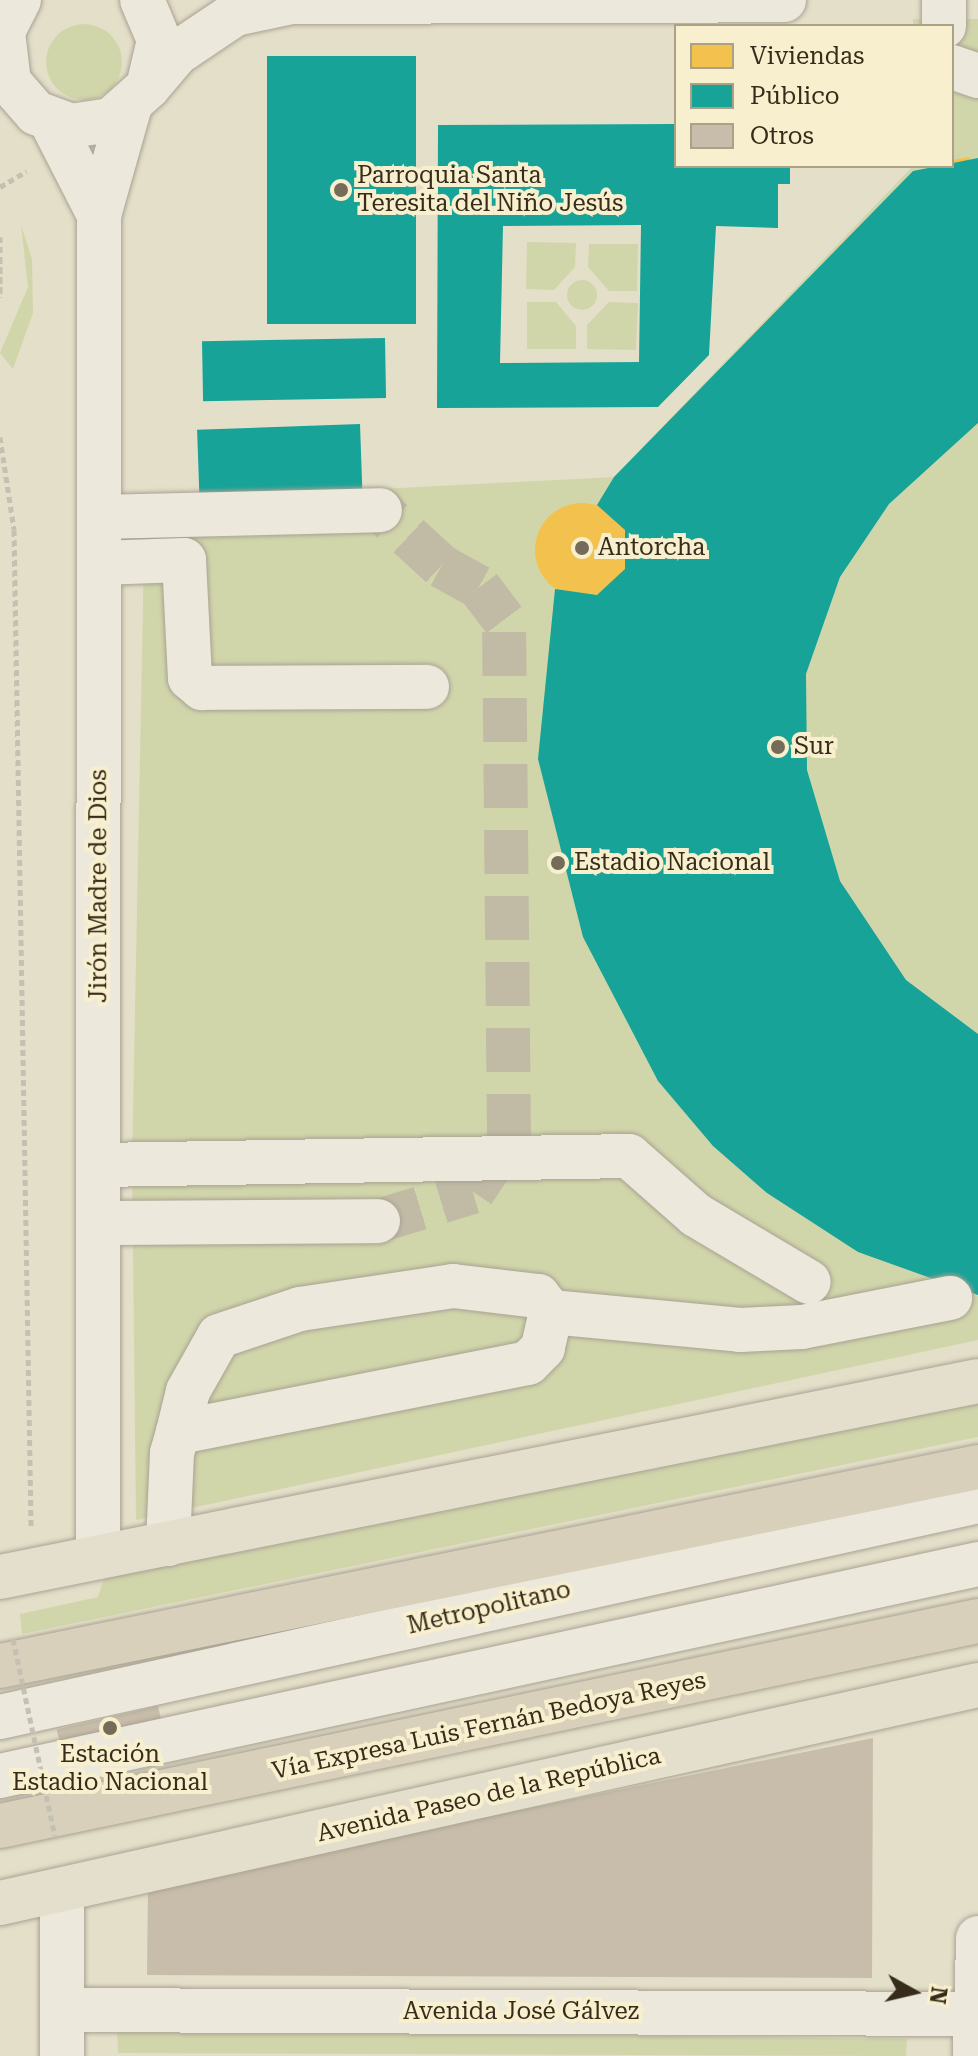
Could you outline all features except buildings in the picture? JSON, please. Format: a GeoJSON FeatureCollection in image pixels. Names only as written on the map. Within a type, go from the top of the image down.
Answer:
{"type":"FeatureCollection","features":[{"type":"Feature","properties":{"kind":"highway"},"geometry":{"type":"LineString","coordinates":[[6,1652],[978,1467]]}},
{"type":"Feature","properties":{"kind":"highway","name":"Vía Expresa Luis Fernán Bedoya Reyes"},"geometry":{"type":"LineString","coordinates":[[0,1826],[978,1621]]}},
{"type":"Feature","properties":{"kind":"main road"},"geometry":{"type":"LineString","coordinates":[[16,1573],[978,1381]]}},
{"type":"Feature","properties":{"kind":"main road","name":"Avenida Paseo de la República"},"geometry":{"type":"LineString","coordinates":[[0,1903],[978,1685]]}},
{"type":"Feature","properties":{"kind":"street","name":"Jirón Madre de Dios"},"geometry":{"type":"LineString","coordinates":[[19,0],[3,32],[3,57],[25,106],[99,215]]}},
{"type":"Feature","properties":{"kind":"street","name":"Jirón Madre de Dios"},"geometry":{"type":"LineString","coordinates":[[98,1557],[99,215],[159,40],[142,0]]}},
{"type":"Feature","properties":{"kind":"street"},"geometry":{"type":"LineString","coordinates":[[25,106],[92,126],[139,98],[177,53],[235,14],[292,2],[784,0]]}},
{"type":"Feature","properties":{"kind":"street"},"geometry":{"type":"LineString","coordinates":[[944,0],[944,24]]}},
{"type":"Feature","properties":{"kind":"street"},"geometry":{"type":"LineString","coordinates":[[954,0],[978,0]]}},
{"type":"Feature","properties":{"kind":"street"},"geometry":{"type":"LineString","coordinates":[[954,68],[978,76]]}},
{"type":"Feature","properties":{"kind":"street"},"geometry":{"type":"LineString","coordinates":[[99,517],[380,510]]}},
{"type":"Feature","properties":{"kind":"street"},"geometry":{"type":"LineString","coordinates":[[99,563],[184,560],[190,678],[202,688],[427,687]]}},
{"type":"Feature","properties":{"kind":"street"},"geometry":{"type":"LineString","coordinates":[[99,1165],[629,1156],[696,1215],[809,1282]]}},
{"type":"Feature","properties":{"kind":"street"},"geometry":{"type":"LineString","coordinates":[[99,1223],[378,1221]]}},
{"type":"Feature","properties":{"kind":"street"},"geometry":{"type":"LineString","coordinates":[[168,1544],[178,1432],[201,1361],[219,1336],[262,1318],[453,1286],[538,1296],[551,1312],[740,1330],[802,1327],[950,1298]]}},
{"type":"Feature","properties":{"kind":"street"},"geometry":{"type":"LineString","coordinates":[[178,1432],[528,1363],[543,1348],[551,1312]]}},
{"type":"Feature","properties":{"kind":"street","name":"Metropolitano"},"geometry":{"type":"LineString","coordinates":[[0,1717],[978,1501]]}},
{"type":"Feature","properties":{"kind":"street"},"geometry":{"type":"LineString","coordinates":[[0,1776],[978,1564]]}},
{"type":"Feature","properties":{"kind":"street"},"geometry":{"type":"LineString","coordinates":[[62,1891],[62,2056]]}},
{"type":"Feature","properties":{"kind":"street"},"geometry":{"type":"LineString","coordinates":[[976,2028],[978,1938]]}},
{"type":"Feature","properties":{"kind":"street","name":"Avenida José Gálvez"},"geometry":{"type":"LineString","coordinates":[[63,2010],[976,2028]]}},
{"type":"Feature","properties":{"kind":"path"},"geometry":{"type":"LineString","coordinates":[[0,237],[0,297]]}},
{"type":"Feature","properties":{"kind":"path"},"geometry":{"type":"LineString","coordinates":[[0,437],[14,530],[16,1573]]}},
{"type":"Feature","properties":{"kind":"path"},"geometry":{"type":"LineString","coordinates":[[6,1652],[55,1836]]}},
{"type":"Feature","properties":{"kind":"green space","name":"Estadio Nacional"},"geometry":{"type":"Polygon","coordinates":[[[913,19],[978,19],[978,1340],[136,1520],[132,1164],[145,501],[614,477],[911,168],[954,168],[954,24],[913,24],[913,19]]]}},
{"type":"Feature","properties":{"kind":"green space"},"geometry":{"type":"Polygon","coordinates":[[[84,24],[99,27],[111,35],[119,47],[122,62],[119,77],[111,89],[99,97],[84,100],[69,97],[57,89],[49,77],[46,62],[49,47],[57,35],[69,27],[84,24]]]}},
{"type":"Feature","properties":{"kind":"green space"},"geometry":{"type":"Polygon","coordinates":[[[21,225],[32,259],[33,313],[13,369],[0,353],[28,287],[21,225]]]}},
{"type":"Feature","properties":{"kind":"green space"},"geometry":{"type":"Polygon","coordinates":[[[527,242],[576,243],[575,267],[554,290],[526,289],[527,242]]]}},
{"type":"Feature","properties":{"kind":"green space"},"geometry":{"type":"Polygon","coordinates":[[[589,244],[638,244],[637,291],[609,291],[588,267],[589,244]]]}},
{"type":"Feature","properties":{"kind":"green space"},"geometry":{"type":"Polygon","coordinates":[[[582,280],[593,284],[597,295],[593,306],[582,310],[571,306],[567,295],[571,284],[582,280]]]}},
{"type":"Feature","properties":{"kind":"green space"},"geometry":{"type":"Polygon","coordinates":[[[527,302],[556,302],[576,326],[576,349],[527,349],[527,302]]]}},
{"type":"Feature","properties":{"kind":"green space"},"geometry":{"type":"Polygon","coordinates":[[[609,302],[638,303],[636,350],[587,349],[587,325],[609,302]]]}},
{"type":"Feature","properties":{"kind":"green space"},"geometry":{"type":"Polygon","coordinates":[[[978,1398],[978,1437],[22,1634],[20,1614],[98,1597],[105,1575],[978,1398]]]}},
{"type":"Feature","properties":{"kind":"green space"},"geometry":{"type":"Polygon","coordinates":[[[117,2029],[907,2039],[906,2056],[118,2053],[117,2029]]]}},
{"type":"Feature","properties":{"kind":"tunnel"},"geometry":{"type":"LineString","coordinates":[[378,1221],[473,1192],[509,1138],[504,620],[479,587],[441,566],[380,510]]}},
{"type":"Feature","properties":{"kind":"place","name":"Parroquia Santa Teresita del Niño Jesús"},"geometry":{"type":"Point","coordinates":[341,190]}},
{"type":"Feature","properties":{"kind":"place","name":"Antorcha"},"geometry":{"type":"Point","coordinates":[582,548]}},
{"type":"Feature","properties":{"kind":"place","name":"Sur"},"geometry":{"type":"Point","coordinates":[778,747]}},
{"type":"Feature","properties":{"kind":"place","name":"Estadio Nacional"},"geometry":{"type":"Point","coordinates":[558,863]}},
{"type":"Feature","properties":{"kind":"place","name":"Estación Estadio Nacional"},"geometry":{"type":"Point","coordinates":[110,1728]}}]}
